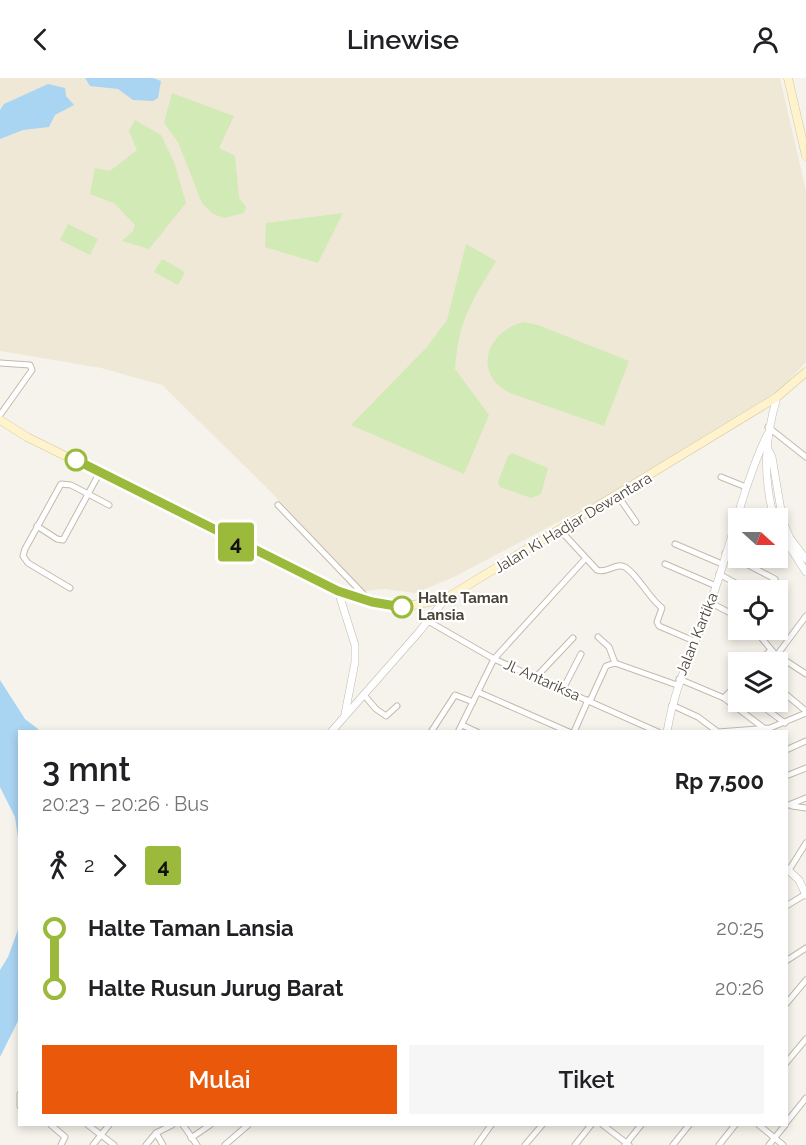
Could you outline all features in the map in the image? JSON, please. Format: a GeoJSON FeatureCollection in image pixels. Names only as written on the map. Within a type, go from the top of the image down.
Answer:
{"type":"FeatureCollection","features":[{"type":"Feature","properties":{"kind":"main road"},"geometry":{"type":"LineString","coordinates":[[788,78],[805,151]]}},
{"type":"Feature","properties":{"kind":"main road","name":"Jalan Ki Hadjar Dewantara"},"geometry":{"type":"LineString","coordinates":[[0,420],[338,591],[372,602],[402,608],[445,599],[618,496],[777,397],[806,372]]}},
{"type":"Feature","properties":{"kind":"street"},"geometry":{"type":"LineString","coordinates":[[0,363],[32,367],[30,376],[0,415]]}},
{"type":"Feature","properties":{"kind":"street","name":"Jalan Kartika"},"geometry":{"type":"LineString","coordinates":[[741,508],[777,397]]}},
{"type":"Feature","properties":{"kind":"street"},"geometry":{"type":"LineString","coordinates":[[767,431],[765,459],[772,508]]}},
{"type":"Feature","properties":{"kind":"street"},"geometry":{"type":"LineString","coordinates":[[767,431],[806,457]]}},
{"type":"Feature","properties":{"kind":"street"},"geometry":{"type":"LineString","coordinates":[[767,447],[772,457],[783,522],[790,538],[806,559]]}},
{"type":"Feature","properties":{"kind":"street"},"geometry":{"type":"LineString","coordinates":[[37,526],[57,539],[63,540],[100,472]]}},
{"type":"Feature","properties":{"kind":"street"},"geometry":{"type":"LineString","coordinates":[[722,477],[746,487]]}},
{"type":"Feature","properties":{"kind":"street"},"geometry":{"type":"LineString","coordinates":[[70,588],[25,560],[25,549],[62,484],[71,485],[109,505]]}},
{"type":"Feature","properties":{"kind":"street"},"geometry":{"type":"LineString","coordinates":[[618,496],[636,522]]}},
{"type":"Feature","properties":{"kind":"street"},"geometry":{"type":"LineString","coordinates":[[278,504],[372,602]]}},
{"type":"Feature","properties":{"kind":"street"},"geometry":{"type":"LineString","coordinates":[[560,530],[585,559],[602,572],[625,567],[650,598],[662,608],[657,622],[659,626],[694,641]]}},
{"type":"Feature","properties":{"kind":"street"},"geometry":{"type":"LineString","coordinates":[[675,544],[722,564]]}},
{"type":"Feature","properties":{"kind":"street"},"geometry":{"type":"LineString","coordinates":[[788,544],[806,572]]}},
{"type":"Feature","properties":{"kind":"street","name":"Jalan Kartika"},"geometry":{"type":"LineString","coordinates":[[667,730],[678,682],[711,603],[728,547]]}},
{"type":"Feature","properties":{"kind":"street"},"geometry":{"type":"LineString","coordinates":[[725,553],[775,579]]}},
{"type":"Feature","properties":{"kind":"street"},"geometry":{"type":"LineString","coordinates":[[459,730],[494,659],[585,559]]}},
{"type":"Feature","properties":{"kind":"street"},"geometry":{"type":"LineString","coordinates":[[665,564],[716,586]]}},
{"type":"Feature","properties":{"kind":"street"},"geometry":{"type":"LineString","coordinates":[[719,574],[730,580]]}},
{"type":"Feature","properties":{"kind":"street"},"geometry":{"type":"LineString","coordinates":[[338,591],[354,645],[355,662],[345,716]]}},
{"type":"Feature","properties":{"kind":"street"},"geometry":{"type":"LineString","coordinates":[[336,730],[345,716],[429,621],[445,599]]}},
{"type":"Feature","properties":{"kind":"street"},"geometry":{"type":"LineString","coordinates":[[711,603],[728,612]]}},
{"type":"Feature","properties":{"kind":"street"},"geometry":{"type":"LineString","coordinates":[[779,652],[806,616]]}},
{"type":"Feature","properties":{"kind":"street","name":"Jl. Antariksa"},"geometry":{"type":"LineString","coordinates":[[429,621],[494,659],[654,730]]}},
{"type":"Feature","properties":{"kind":"street"},"geometry":{"type":"LineString","coordinates":[[598,637],[609,647],[615,663]]}},
{"type":"Feature","properties":{"kind":"street"},"geometry":{"type":"LineString","coordinates":[[536,677],[573,638]]}},
{"type":"Feature","properties":{"kind":"street"},"geometry":{"type":"LineString","coordinates":[[763,640],[773,652]]}},
{"type":"Feature","properties":{"kind":"street"},"geometry":{"type":"LineString","coordinates":[[563,689],[581,654]]}},
{"type":"Feature","properties":{"kind":"street"},"geometry":{"type":"LineString","coordinates":[[788,662],[806,674]]}},
{"type":"Feature","properties":{"kind":"street"},"geometry":{"type":"LineString","coordinates":[[572,730],[606,666],[615,663],[723,698],[765,729]]}},
{"type":"Feature","properties":{"kind":"street"},"geometry":{"type":"LineString","coordinates":[[478,692],[566,730]]}},
{"type":"Feature","properties":{"kind":"street"},"geometry":{"type":"LineString","coordinates":[[723,698],[728,693]]}},
{"type":"Feature","properties":{"kind":"street"},"geometry":{"type":"LineString","coordinates":[[364,695],[376,710],[389,717],[397,706]]}},
{"type":"Feature","properties":{"kind":"street"},"geometry":{"type":"LineString","coordinates":[[431,730],[454,695],[473,702]]}},
{"type":"Feature","properties":{"kind":"street"},"geometry":{"type":"LineString","coordinates":[[749,730],[765,729],[784,723],[806,712],[788,696]]}},
{"type":"Feature","properties":{"kind":"street"},"geometry":{"type":"LineString","coordinates":[[672,705],[698,717],[715,730]]}},
{"type":"Feature","properties":{"kind":"street"},"geometry":{"type":"LineString","coordinates":[[770,712],[784,723]]}},
{"type":"Feature","properties":{"kind":"street"},"geometry":{"type":"LineString","coordinates":[[462,725],[473,730]]}},
{"type":"Feature","properties":{"kind":"street"},"geometry":{"type":"LineString","coordinates":[[788,749],[806,741]]}},
{"type":"Feature","properties":{"kind":"street"},"geometry":{"type":"LineString","coordinates":[[788,775],[806,768]]}},
{"type":"Feature","properties":{"kind":"street"},"geometry":{"type":"LineString","coordinates":[[788,806],[806,798]]}},
{"type":"Feature","properties":{"kind":"street"},"geometry":{"type":"LineString","coordinates":[[788,806],[806,808]]}},
{"type":"Feature","properties":{"kind":"street"},"geometry":{"type":"LineString","coordinates":[[788,868],[806,843]]}},
{"type":"Feature","properties":{"kind":"street"},"geometry":{"type":"LineString","coordinates":[[788,870],[806,891],[788,904]]}},
{"type":"Feature","properties":{"kind":"street"},"geometry":{"type":"LineString","coordinates":[[788,960],[806,948]]}},
{"type":"Feature","properties":{"kind":"street"},"geometry":{"type":"LineString","coordinates":[[788,1002],[806,980]]}},
{"type":"Feature","properties":{"kind":"street"},"geometry":{"type":"LineString","coordinates":[[788,1060],[806,1038]]}},
{"type":"Feature","properties":{"kind":"street"},"geometry":{"type":"LineString","coordinates":[[788,1120],[806,1098]]}},
{"type":"Feature","properties":{"kind":"street"},"geometry":{"type":"LineString","coordinates":[[52,1126],[65,1137],[61,1145]]}},
{"type":"Feature","properties":{"kind":"street"},"geometry":{"type":"LineString","coordinates":[[89,1126],[114,1145]]}},
{"type":"Feature","properties":{"kind":"street"},"geometry":{"type":"LineString","coordinates":[[93,1145],[108,1126]]}},
{"type":"Feature","properties":{"kind":"street"},"geometry":{"type":"LineString","coordinates":[[146,1145],[156,1133],[170,1126]]}},
{"type":"Feature","properties":{"kind":"street"},"geometry":{"type":"LineString","coordinates":[[184,1126],[197,1145]]}},
{"type":"Feature","properties":{"kind":"street"},"geometry":{"type":"LineString","coordinates":[[191,1138],[209,1126]]}},
{"type":"Feature","properties":{"kind":"street"},"geometry":{"type":"LineString","coordinates":[[225,1145],[247,1126]]}},
{"type":"Feature","properties":{"kind":"street"},"geometry":{"type":"LineString","coordinates":[[477,1145],[490,1126]]}},
{"type":"Feature","properties":{"kind":"street"},"geometry":{"type":"LineString","coordinates":[[525,1145],[541,1126]]}},
{"type":"Feature","properties":{"kind":"street"},"geometry":{"type":"LineString","coordinates":[[575,1145],[590,1126]]}},
{"type":"Feature","properties":{"kind":"street"},"geometry":{"type":"LineString","coordinates":[[604,1126],[627,1144],[640,1126]]}},
{"type":"Feature","properties":{"kind":"street"},"geometry":{"type":"LineString","coordinates":[[673,1145],[688,1126]]}},
{"type":"Feature","properties":{"kind":"street"},"geometry":{"type":"LineString","coordinates":[[719,1145],[734,1126]]}},
{"type":"Feature","properties":{"kind":"street"},"geometry":{"type":"LineString","coordinates":[[760,1126],[783,1145]]}},
{"type":"Feature","properties":{"kind":"street"},"geometry":{"type":"LineString","coordinates":[[769,1145],[783,1126]]}},
{"type":"Feature","properties":{"kind":"street"},"geometry":{"type":"LineString","coordinates":[[156,1133],[163,1145]]}},
{"type":"Feature","properties":{"kind":"shaded area"},"geometry":{"type":"Polygon","coordinates":[[[0,78],[780,78],[806,191],[806,362],[781,389],[613,493],[456,576],[416,593],[384,589],[364,591],[268,489],[162,385],[101,368],[0,351],[0,78]]]}},
{"type":"Feature","properties":{"kind":"green space"},"geometry":{"type":"Polygon","coordinates":[[[172,93],[234,116],[219,148],[235,156],[239,198],[246,207],[244,213],[224,218],[213,214],[202,203],[178,142],[164,123],[172,93]]]}},
{"type":"Feature","properties":{"kind":"green space"},"geometry":{"type":"Polygon","coordinates":[[[135,120],[161,135],[174,162],[186,203],[149,249],[122,241],[133,231],[135,225],[114,203],[90,194],[95,168],[110,171],[137,150],[129,131],[135,120]]]}},
{"type":"Feature","properties":{"kind":"green space"},"geometry":{"type":"Polygon","coordinates":[[[343,213],[318,263],[265,247],[266,223],[343,213]]]}},
{"type":"Feature","properties":{"kind":"green space"},"geometry":{"type":"Polygon","coordinates":[[[68,224],[98,239],[90,255],[60,240],[68,224]]]}},
{"type":"Feature","properties":{"kind":"green space"},"geometry":{"type":"Polygon","coordinates":[[[466,244],[496,261],[463,323],[457,351],[455,369],[489,415],[464,474],[351,425],[427,347],[447,320],[466,244]]]}},
{"type":"Feature","properties":{"kind":"green space"},"geometry":{"type":"Polygon","coordinates":[[[162,259],[185,272],[178,285],[154,272],[162,259]]]}},
{"type":"Feature","properties":{"kind":"green space"},"geometry":{"type":"Polygon","coordinates":[[[523,322],[538,325],[629,361],[604,426],[510,393],[498,385],[491,375],[488,354],[500,335],[510,327],[523,322]]]}},
{"type":"Feature","properties":{"kind":"green space"},"geometry":{"type":"Polygon","coordinates":[[[512,453],[548,468],[541,494],[531,498],[500,487],[498,482],[508,456],[512,453]]]}},
{"type":"Feature","properties":{"kind":"water"},"geometry":{"type":"Polygon","coordinates":[[[85,78],[153,78],[161,81],[158,98],[153,101],[133,100],[118,89],[90,86],[85,78]]]}},
{"type":"Feature","properties":{"kind":"water"},"geometry":{"type":"Polygon","coordinates":[[[48,84],[65,88],[66,96],[74,105],[55,115],[49,127],[23,130],[0,139],[0,110],[4,104],[48,84]]]}},
{"type":"Feature","properties":{"kind":"water"},"geometry":{"type":"Polygon","coordinates":[[[0,680],[25,719],[38,729],[18,730],[18,838],[15,817],[0,787],[0,680]]]}},
{"type":"Feature","properties":{"kind":"water"},"geometry":{"type":"Polygon","coordinates":[[[18,930],[18,1021],[0,1057],[0,970],[8,957],[18,930]]]}},
{"type":"Feature","properties":{"kind":"bus line","name":"4"},"geometry":{"type":"LineString","coordinates":[[76,460],[338,591],[387,606],[402,607]]}},
{"type":"Feature","properties":{"kind":"place","name":"Halte Taman Lansia"},"geometry":{"type":"Point","coordinates":[402,607]}}]}
